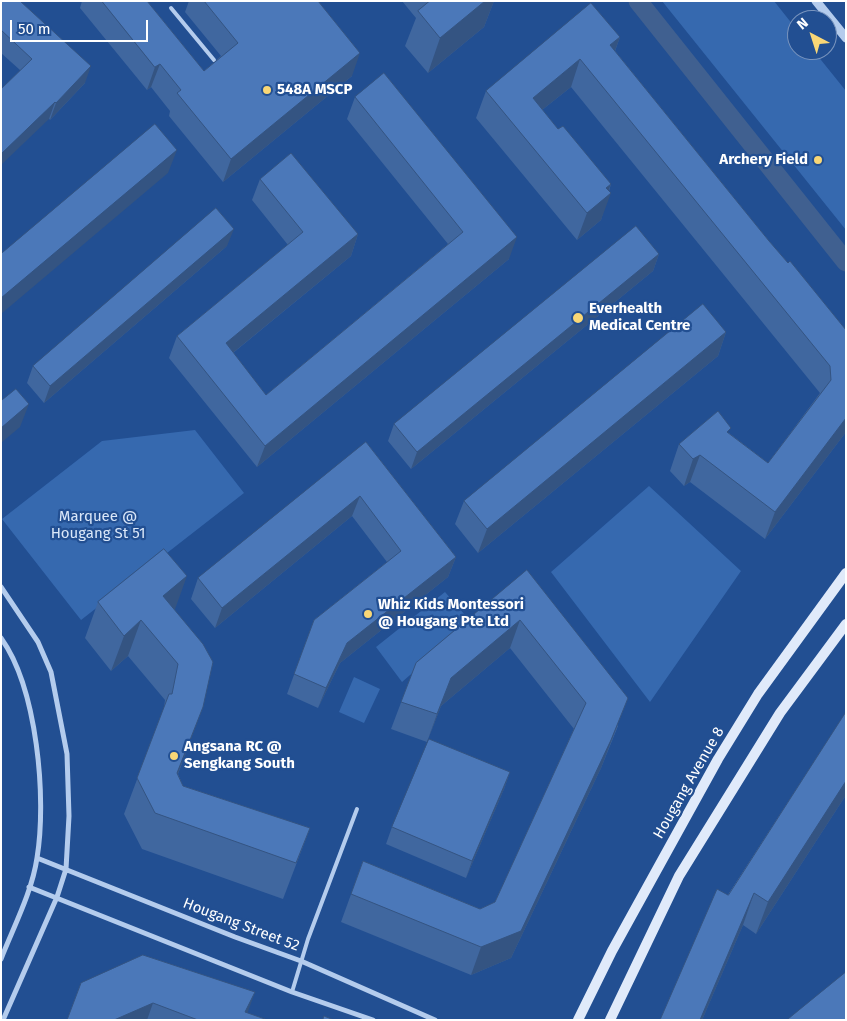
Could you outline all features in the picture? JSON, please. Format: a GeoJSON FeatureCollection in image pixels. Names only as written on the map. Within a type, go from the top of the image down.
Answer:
{"type":"FeatureCollection","features":[{"type":"Feature","properties":{"kind":"main road","name":"Hougang Avenue 8"},"geometry":{"type":"LineString","coordinates":[[578,1020],[612,951],[718,759],[758,694],[846,574]]}},
{"type":"Feature","properties":{"kind":"main road"},"geometry":{"type":"LineString","coordinates":[[610,1020],[680,876],[780,713],[846,624]]}},
{"type":"Feature","properties":{"kind":"street"},"geometry":{"type":"LineString","coordinates":[[816,1],[846,38]]}},
{"type":"Feature","properties":{"kind":"street"},"geometry":{"type":"LineString","coordinates":[[1,587],[38,642],[51,672],[67,754],[69,816],[66,869],[57,897],[3,1020]]}},
{"type":"Feature","properties":{"kind":"street"},"geometry":{"type":"LineString","coordinates":[[1,638],[26,694],[37,750],[40,807],[37,858],[29,887],[1,959]]}},
{"type":"Feature","properties":{"kind":"street","name":"Hougang Street 52"},"geometry":{"type":"LineString","coordinates":[[37,858],[235,937],[301,961],[435,1020]]}},
{"type":"Feature","properties":{"kind":"street"},"geometry":{"type":"LineString","coordinates":[[29,887],[292,992],[373,1020]]}},
{"type":"Feature","properties":{"kind":"lane"},"geometry":{"type":"LineString","coordinates":[[171,8],[214,60]]}},
{"type":"Feature","properties":{"kind":"lane"},"geometry":{"type":"LineString","coordinates":[[292,992],[301,961],[357,809]]}},
{"type":"Feature","properties":{"kind":"green space","name":"Archery Field"},"geometry":{"type":"Polygon","coordinates":[[[662,1],[774,1],[787,17],[787,60],[821,60],[846,91],[846,230],[662,1]]]}},
{"type":"Feature","properties":{"kind":"green space","name":"Marquee @ Hougang St 51"},"geometry":{"type":"Polygon","coordinates":[[[195,430],[244,493],[81,620],[2,519],[102,441],[195,430]]]}},
{"type":"Feature","properties":{"kind":"green space"},"geometry":{"type":"Polygon","coordinates":[[[649,486],[741,571],[650,702],[551,572],[649,486]]]}},
{"type":"Feature","properties":{"kind":"green space"},"geometry":{"type":"Polygon","coordinates":[[[445,592],[471,622],[402,682],[376,647],[445,592]]]}},
{"type":"Feature","properties":{"kind":"green space"},"geometry":{"type":"Polygon","coordinates":[[[354,677],[380,689],[364,723],[339,712],[354,677]]]}},
{"type":"Feature","properties":{"kind":"building"},"geometry":{"type":"Polygon","coordinates":[[[1,1],[20,1],[91,66],[56,103],[1,154],[1,89],[32,59],[1,30],[1,1]]]}},
{"type":"Feature","properties":{"kind":"building"},"geometry":{"type":"Polygon","coordinates":[[[102,1],[147,1],[204,71],[238,43],[204,1],[318,1],[360,53],[231,159],[177,93],[181,90],[160,64],[155,67],[102,1]]]}},
{"type":"Feature","properties":{"kind":"building"},"geometry":{"type":"Polygon","coordinates":[[[430,1],[485,1],[440,38],[418,11],[430,1]]]}},
{"type":"Feature","properties":{"kind":"building"},"geometry":{"type":"Polygon","coordinates":[[[591,3],[620,37],[610,45],[769,241],[788,263],[790,261],[846,330],[846,418],[775,512],[700,455],[693,459],[679,444],[718,411],[731,428],[727,432],[768,463],[831,380],[830,366],[580,59],[533,98],[558,129],[563,126],[611,184],[606,188],[611,193],[587,213],[486,91],[591,3]]]}},
{"type":"Feature","properties":{"kind":"building"},"geometry":{"type":"Polygon","coordinates":[[[384,73],[517,237],[265,446],[177,336],[303,232],[260,179],[291,153],[358,234],[226,343],[266,395],[463,232],[355,97],[384,73]]]}},
{"type":"Feature","properties":{"kind":"building"},"geometry":{"type":"Polygon","coordinates":[[[155,124],[177,150],[1,298],[1,254],[155,124]]]}},
{"type":"Feature","properties":{"kind":"building"},"geometry":{"type":"Polygon","coordinates":[[[216,208],[234,229],[50,386],[33,366],[216,208]]]}},
{"type":"Feature","properties":{"kind":"building"},"geometry":{"type":"Polygon","coordinates":[[[636,226],[659,254],[417,452],[394,424],[636,226]]]}},
{"type":"Feature","properties":{"kind":"building"},"geometry":{"type":"Polygon","coordinates":[[[703,304],[726,332],[487,529],[464,501],[703,304]]]}},
{"type":"Feature","properties":{"kind":"building"},"geometry":{"type":"Polygon","coordinates":[[[16,389],[29,404],[1,428],[1,401],[16,389]]]}},
{"type":"Feature","properties":{"kind":"building"},"geometry":{"type":"Polygon","coordinates":[[[366,442],[456,557],[347,643],[326,688],[294,674],[314,620],[401,551],[360,496],[222,608],[198,578],[366,442]]]}},
{"type":"Feature","properties":{"kind":"building"},"geometry":{"type":"Polygon","coordinates":[[[164,549],[187,576],[163,596],[203,644],[213,662],[203,707],[177,773],[183,786],[310,828],[296,863],[155,813],[137,778],[169,694],[172,694],[178,664],[141,620],[124,636],[98,602],[164,549]]]}},
{"type":"Feature","properties":{"kind":"building"},"geometry":{"type":"Polygon","coordinates":[[[527,570],[628,698],[611,740],[521,931],[481,947],[351,894],[363,861],[480,909],[495,902],[586,703],[520,620],[451,678],[437,714],[401,702],[416,663],[527,570]]]}},
{"type":"Feature","properties":{"kind":"building"},"geometry":{"type":"Polygon","coordinates":[[[846,712],[846,781],[768,902],[754,893],[700,1020],[660,1020],[717,889],[728,895],[846,712]]]}},
{"type":"Feature","properties":{"kind":"building"},"geometry":{"type":"Polygon","coordinates":[[[429,739],[510,772],[472,861],[392,827],[429,739]]]}},
{"type":"Feature","properties":{"kind":"building"},"geometry":{"type":"Polygon","coordinates":[[[143,955],[255,992],[245,1012],[265,1020],[198,1020],[153,1003],[114,1020],[67,1020],[81,983],[143,955]]]}},
{"type":"Feature","properties":{"kind":"building"},"geometry":{"type":"Polygon","coordinates":[[[846,972],[846,1020],[787,1020],[846,972]]]}},
{"type":"Feature","properties":{"kind":"building"},"geometry":{"type":"Polygon","coordinates":[[[324,1016],[334,1020],[323,1020],[324,1016]]]}},
{"type":"Feature","properties":{"kind":"waterway"},"geometry":{"type":"LineString","coordinates":[[638,1],[846,262]]}},
{"type":"Feature","properties":{"kind":"place","name":"548A MSCP"},"geometry":{"type":"Point","coordinates":[267,90]}},
{"type":"Feature","properties":{"kind":"place","name":"Archery Field"},"geometry":{"type":"Point","coordinates":[818,160]}},
{"type":"Feature","properties":{"kind":"place","name":"Everhealth Medical Centre"},"geometry":{"type":"Point","coordinates":[578,318]}},
{"type":"Feature","properties":{"kind":"place","name":"Whiz Kids Montessori @ Hougang Pte Ltd"},"geometry":{"type":"Point","coordinates":[368,614]}},
{"type":"Feature","properties":{"kind":"place","name":"Angsana RC @ Sengkang South"},"geometry":{"type":"Point","coordinates":[174,756]}}]}
